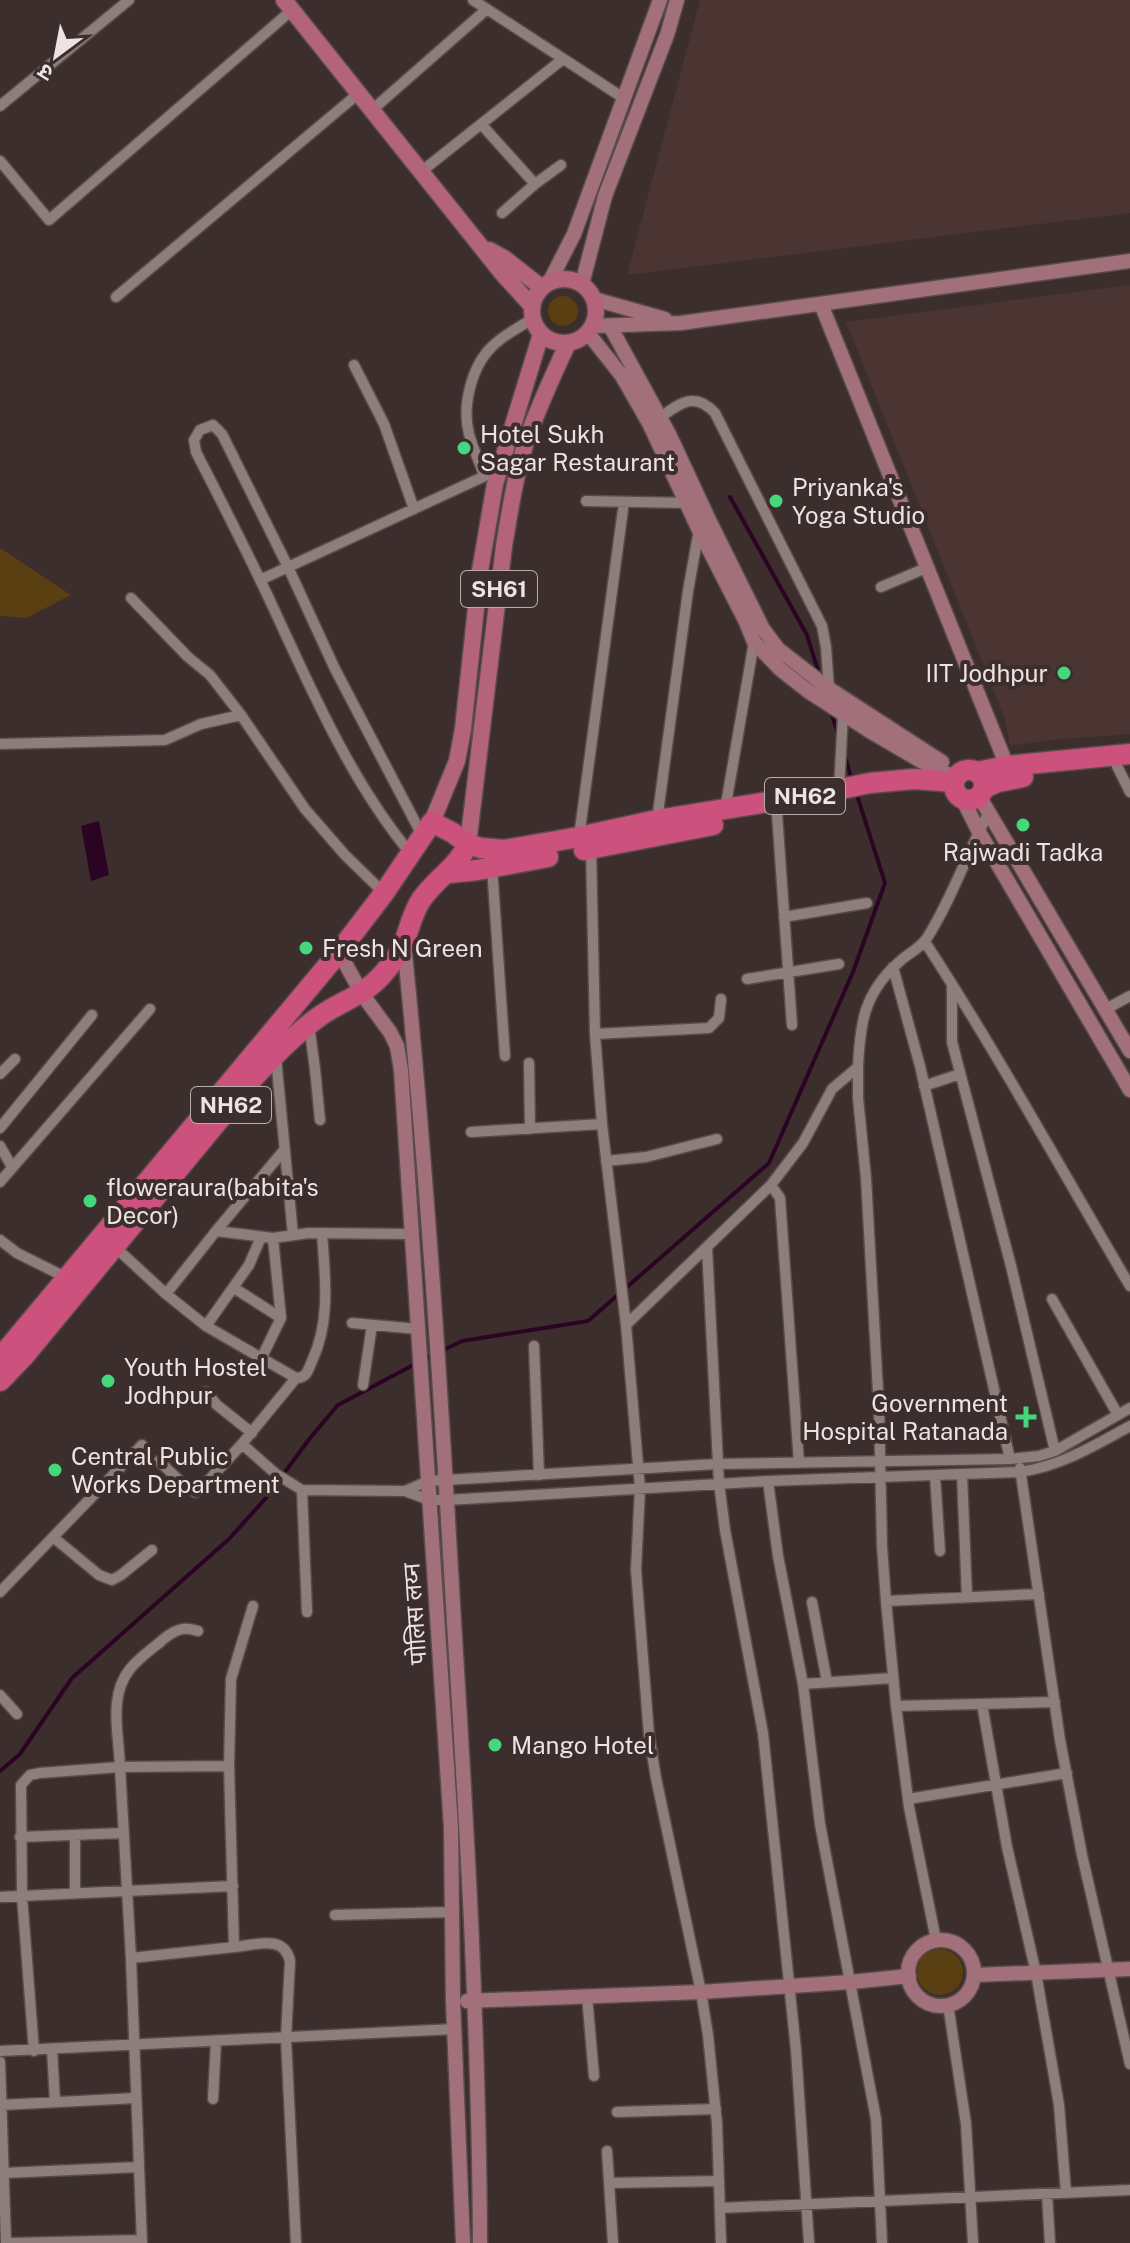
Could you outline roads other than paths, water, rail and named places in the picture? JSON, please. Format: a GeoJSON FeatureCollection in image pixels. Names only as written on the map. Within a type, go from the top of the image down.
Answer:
{"type":"FeatureCollection","features":[{"type":"Feature","properties":{"kind":"highway","name":"NH62"},"geometry":{"type":"LineString","coordinates":[[448,873],[492,867],[657,820],[895,780],[914,779],[969,787],[1007,766],[1126,761]]}},
{"type":"Feature","properties":{"kind":"highway","name":"NH62"},"geometry":{"type":"LineString","coordinates":[[0,1381],[25,1355],[74,1283],[339,952],[428,829],[453,833],[468,844],[493,850],[585,843],[777,814],[895,792],[969,787],[1126,761]]}},
{"type":"Feature","properties":{"kind":"highway","name":"NH62"},"geometry":{"type":"LineString","coordinates":[[0,1358],[114,1246],[275,1054],[322,1014],[362,994],[380,976],[404,944],[420,901],[459,861],[468,844]]}},
{"type":"Feature","properties":{"kind":"main road"},"geometry":{"type":"LineString","coordinates":[[288,5],[422,171],[535,320],[559,343],[578,340],[597,328],[594,299],[582,284],[561,278],[546,284],[480,246]]}},
{"type":"Feature","properties":{"kind":"main road","name":"SH61"},"geometry":{"type":"LineString","coordinates":[[428,829],[457,761],[492,472],[535,320],[535,296],[546,284]]}},
{"type":"Feature","properties":{"kind":"main road","name":"SH61"},"geometry":{"type":"LineString","coordinates":[[468,844],[512,497],[526,444],[568,343]]}},
{"type":"Feature","properties":{"kind":"street"},"geometry":{"type":"LineString","coordinates":[[0,106],[129,0]]}},
{"type":"Feature","properties":{"kind":"street"},"geometry":{"type":"LineString","coordinates":[[473,0],[625,99]]}},
{"type":"Feature","properties":{"kind":"street"},"geometry":{"type":"LineString","coordinates":[[546,284],[574,234],[660,0]]}},
{"type":"Feature","properties":{"kind":"street"},"geometry":{"type":"LineString","coordinates":[[582,284],[605,196],[667,35],[677,0]]}},
{"type":"Feature","properties":{"kind":"street"},"geometry":{"type":"LineString","coordinates":[[0,161],[49,220],[288,5]]}},
{"type":"Feature","properties":{"kind":"street"},"geometry":{"type":"LineString","coordinates":[[372,110],[487,9]]}},
{"type":"Feature","properties":{"kind":"street"},"geometry":{"type":"LineString","coordinates":[[422,171],[563,59]]}},
{"type":"Feature","properties":{"kind":"street"},"geometry":{"type":"LineString","coordinates":[[116,297],[359,93]]}},
{"type":"Feature","properties":{"kind":"street"},"geometry":{"type":"LineString","coordinates":[[481,124],[535,184]]}},
{"type":"Feature","properties":{"kind":"street"},"geometry":{"type":"LineString","coordinates":[[502,213],[561,165]]}},
{"type":"Feature","properties":{"kind":"street"},"geometry":{"type":"LineString","coordinates":[[597,328],[681,323],[1130,261]]}},
{"type":"Feature","properties":{"kind":"street"},"geometry":{"type":"LineString","coordinates":[[594,299],[681,323]]}},
{"type":"Feature","properties":{"kind":"street"},"geometry":{"type":"LineString","coordinates":[[821,304],[1007,766]]}},
{"type":"Feature","properties":{"kind":"street"},"geometry":{"type":"LineString","coordinates":[[260,580],[492,472],[468,432],[466,408],[471,381],[477,363],[489,348],[502,336],[535,320]]}},
{"type":"Feature","properties":{"kind":"street"},"geometry":{"type":"LineString","coordinates":[[597,328],[661,417],[763,629],[778,649],[829,697],[933,768],[969,787],[979,832],[1130,1090]]}},
{"type":"Feature","properties":{"kind":"street"},"geometry":{"type":"LineString","coordinates":[[597,328],[610,360],[633,393],[754,642],[780,669],[932,757],[969,787],[1130,1051]]}},
{"type":"Feature","properties":{"kind":"street"},"geometry":{"type":"LineString","coordinates":[[354,365],[384,424],[414,509]]}},
{"type":"Feature","properties":{"kind":"street"},"geometry":{"type":"LineString","coordinates":[[661,417],[688,400],[707,404],[715,413],[822,626],[839,790]]}},
{"type":"Feature","properties":{"kind":"street"},"geometry":{"type":"LineString","coordinates":[[411,854],[364,787],[309,683],[196,452],[194,440],[200,430],[213,425],[222,434],[335,669],[428,829]]}},
{"type":"Feature","properties":{"kind":"street"},"geometry":{"type":"LineString","coordinates":[[586,501],[688,503]]}},
{"type":"Feature","properties":{"kind":"street"},"geometry":{"type":"LineString","coordinates":[[624,502],[585,843],[595,1034],[640,1488],[636,1570],[649,1735],[708,2035],[716,2109],[721,2243]]}},
{"type":"Feature","properties":{"kind":"street"},"geometry":{"type":"LineString","coordinates":[[657,820],[699,530]]}},
{"type":"Feature","properties":{"kind":"street"},"geometry":{"type":"LineString","coordinates":[[881,587],[926,568]]}},
{"type":"Feature","properties":{"kind":"street"},"geometry":{"type":"LineString","coordinates":[[131,598],[188,657],[210,675],[305,809],[384,893]]}},
{"type":"Feature","properties":{"kind":"street"},"geometry":{"type":"LineString","coordinates":[[725,810],[754,642]]}},
{"type":"Feature","properties":{"kind":"street"},"geometry":{"type":"LineString","coordinates":[[0,744],[165,740],[201,724],[241,715]]}},
{"type":"Feature","properties":{"kind":"street"},"geometry":{"type":"LineString","coordinates":[[1126,761],[1130,792]]}},
{"type":"Feature","properties":{"kind":"street"},"geometry":{"type":"LineString","coordinates":[[936,1940],[908,1799],[886,1601],[879,1409],[858,1067],[864,1011],[897,963],[922,944],[979,832],[969,787]]}},
{"type":"Feature","properties":{"kind":"street"},"geometry":{"type":"LineString","coordinates":[[777,814],[792,1025]]}},
{"type":"Feature","properties":{"kind":"street"},"geometry":{"type":"LineString","coordinates":[[492,867],[505,1056]]}},
{"type":"Feature","properties":{"kind":"street"},"geometry":{"type":"LineString","coordinates":[[784,917],[867,903]]}},
{"type":"Feature","properties":{"kind":"street"},"geometry":{"type":"LineString","coordinates":[[404,944],[441,1382],[467,1830],[480,2243]]}},
{"type":"Feature","properties":{"kind":"street"},"geometry":{"type":"LineString","coordinates":[[922,944],[952,984],[1003,1067],[1130,1286]]}},
{"type":"Feature","properties":{"kind":"street","name":"पोलिस लय्न"},"geometry":{"type":"LineString","coordinates":[[339,952],[362,994],[382,1019],[397,1046],[401,1070],[451,1827],[453,2001],[463,2243]]}},
{"type":"Feature","properties":{"kind":"street"},"geometry":{"type":"LineString","coordinates":[[897,963],[1014,1458],[1020,1472],[1082,1855],[1130,2064]]}},
{"type":"Feature","properties":{"kind":"street"},"geometry":{"type":"LineString","coordinates":[[747,979],[839,964]]}},
{"type":"Feature","properties":{"kind":"street"},"geometry":{"type":"LineString","coordinates":[[952,984],[952,1042],[957,1076],[1011,1266],[1055,1451]]}},
{"type":"Feature","properties":{"kind":"street"},"geometry":{"type":"LineString","coordinates":[[1104,1010],[1130,996]]}},
{"type":"Feature","properties":{"kind":"street"},"geometry":{"type":"LineString","coordinates":[[595,1034],[709,1028],[719,1018],[721,999]]}},
{"type":"Feature","properties":{"kind":"street"},"geometry":{"type":"LineString","coordinates":[[0,1182],[150,1009]]}},
{"type":"Feature","properties":{"kind":"street"},"geometry":{"type":"LineString","coordinates":[[0,1128],[92,1015]]}},
{"type":"Feature","properties":{"kind":"street"},"geometry":{"type":"LineString","coordinates":[[309,1025],[320,1120]]}},
{"type":"Feature","properties":{"kind":"street"},"geometry":{"type":"LineString","coordinates":[[275,1054],[293,1235]]}},
{"type":"Feature","properties":{"kind":"street"},"geometry":{"type":"LineString","coordinates":[[0,1074],[15,1059]]}},
{"type":"Feature","properties":{"kind":"street"},"geometry":{"type":"LineString","coordinates":[[529,1063],[530,1129]]}},
{"type":"Feature","properties":{"kind":"street"},"geometry":{"type":"LineString","coordinates":[[626,1325],[771,1185],[803,1143],[832,1089],[858,1067]]}},
{"type":"Feature","properties":{"kind":"street"},"geometry":{"type":"LineString","coordinates":[[927,1085],[957,1076]]}},
{"type":"Feature","properties":{"kind":"street"},"geometry":{"type":"LineString","coordinates":[[471,1132],[602,1124]]}},
{"type":"Feature","properties":{"kind":"street"},"geometry":{"type":"LineString","coordinates":[[606,1161],[646,1157],[717,1139]]}},
{"type":"Feature","properties":{"kind":"street"},"geometry":{"type":"LineString","coordinates":[[0,1146],[12,1167]]}},
{"type":"Feature","properties":{"kind":"street"},"geometry":{"type":"LineString","coordinates":[[166,1294],[285,1149]]}},
{"type":"Feature","properties":{"kind":"street"},"geometry":{"type":"LineString","coordinates":[[771,1185],[780,1198],[799,1463]]}},
{"type":"Feature","properties":{"kind":"street"},"geometry":{"type":"LineString","coordinates":[[216,1231],[273,1238],[322,1233],[411,1234]]}},
{"type":"Feature","properties":{"kind":"street"},"geometry":{"type":"LineString","coordinates":[[114,1246],[206,1326],[300,1379],[305,1376],[321,1336],[325,1307],[322,1233]]}},
{"type":"Feature","properties":{"kind":"street"},"geometry":{"type":"LineString","coordinates":[[206,1326],[249,1265],[261,1237]]}},
{"type":"Feature","properties":{"kind":"street"},"geometry":{"type":"LineString","coordinates":[[261,1359],[281,1318],[273,1238]]}},
{"type":"Feature","properties":{"kind":"street"},"geometry":{"type":"LineString","coordinates":[[0,1240],[17,1253],[74,1283]]}},
{"type":"Feature","properties":{"kind":"street"},"geometry":{"type":"LineString","coordinates":[[707,1247],[717,1464],[725,1530],[763,1733],[789,1985],[809,2243]]}},
{"type":"Feature","properties":{"kind":"street"},"geometry":{"type":"LineString","coordinates":[[234,1288],[281,1318]]}},
{"type":"Feature","properties":{"kind":"street"},"geometry":{"type":"LineString","coordinates":[[1052,1299],[1118,1415]]}},
{"type":"Feature","properties":{"kind":"street"},"geometry":{"type":"LineString","coordinates":[[352,1323],[418,1333]]}},
{"type":"Feature","properties":{"kind":"street"},"geometry":{"type":"LineString","coordinates":[[363,1385],[372,1325]]}},
{"type":"Feature","properties":{"kind":"street"},"geometry":{"type":"LineString","coordinates":[[534,1346],[539,1475]]}},
{"type":"Feature","properties":{"kind":"street"},"geometry":{"type":"LineString","coordinates":[[159,1461],[195,1492],[252,1433],[296,1378]]}},
{"type":"Feature","properties":{"kind":"street"},"geometry":{"type":"LineString","coordinates":[[206,1392],[252,1433]]}},
{"type":"Feature","properties":{"kind":"street"},"geometry":{"type":"LineString","coordinates":[[405,1491],[428,1481],[717,1464],[1039,1456],[1055,1451],[1130,1408]]}},
{"type":"Feature","properties":{"kind":"street"},"geometry":{"type":"LineString","coordinates":[[242,1444],[276,1474],[299,1489],[405,1491],[429,1500],[447,1500],[719,1483],[1020,1472],[1054,1465],[1130,1426]]}},
{"type":"Feature","properties":{"kind":"street"},"geometry":{"type":"LineString","coordinates":[[0,1592],[142,1445]]}},
{"type":"Feature","properties":{"kind":"street"},"geometry":{"type":"LineString","coordinates":[[962,1474],[967,1597]]}},
{"type":"Feature","properties":{"kind":"street"},"geometry":{"type":"LineString","coordinates":[[935,1475],[940,1551]]}},
{"type":"Feature","properties":{"kind":"street"},"geometry":{"type":"LineString","coordinates":[[768,1481],[778,1556],[803,1684],[820,1824],[876,2119],[882,2243]]}},
{"type":"Feature","properties":{"kind":"street"},"geometry":{"type":"LineString","coordinates":[[299,1489],[307,1612]]}},
{"type":"Feature","properties":{"kind":"street"},"geometry":{"type":"LineString","coordinates":[[53,1537],[99,1575],[112,1580],[152,1550]]}},
{"type":"Feature","properties":{"kind":"street"},"geometry":{"type":"LineString","coordinates":[[886,1601],[1039,1594]]}},
{"type":"Feature","properties":{"kind":"street"},"geometry":{"type":"LineString","coordinates":[[812,1602],[827,1682]]}},
{"type":"Feature","properties":{"kind":"street"},"geometry":{"type":"LineString","coordinates":[[234,1947],[229,1766],[231,1679],[253,1606]]}},
{"type":"Feature","properties":{"kind":"street"},"geometry":{"type":"LineString","coordinates":[[0,2062],[8,2243],[142,2241],[131,1958],[116,1701],[132,1667],[170,1634],[182,1628],[198,1631]]}},
{"type":"Feature","properties":{"kind":"street"},"geometry":{"type":"LineString","coordinates":[[803,1684],[893,1678]]}},
{"type":"Feature","properties":{"kind":"street"},"geometry":{"type":"LineString","coordinates":[[0,1695],[17,1714]]}},
{"type":"Feature","properties":{"kind":"street"},"geometry":{"type":"LineString","coordinates":[[896,1706],[1055,1702]]}},
{"type":"Feature","properties":{"kind":"street"},"geometry":{"type":"LineString","coordinates":[[982,1704],[1007,1847],[1036,1973],[1059,2105],[1066,2193]]}},
{"type":"Feature","properties":{"kind":"street"},"geometry":{"type":"LineString","coordinates":[[34,2051],[22,1896],[21,1785],[30,1775],[120,1767],[229,1766]]}},
{"type":"Feature","properties":{"kind":"street"},"geometry":{"type":"LineString","coordinates":[[908,1799],[1067,1773]]}},
{"type":"Feature","properties":{"kind":"street"},"geometry":{"type":"LineString","coordinates":[[20,1837],[124,1833]]}},
{"type":"Feature","properties":{"kind":"street"},"geometry":{"type":"LineString","coordinates":[[75,1835],[75,1893]]}},
{"type":"Feature","properties":{"kind":"street"},"geometry":{"type":"LineString","coordinates":[[0,1897],[233,1886]]}},
{"type":"Feature","properties":{"kind":"street"},"geometry":{"type":"LineString","coordinates":[[335,1915],[452,1912]]}},
{"type":"Feature","properties":{"kind":"street"},"geometry":{"type":"LineString","coordinates":[[936,1940],[955,1943],[968,1953],[973,1963],[974,1975],[968,1992],[959,2001],[944,2006],[926,2002],[914,1991],[909,1976],[914,1954],[923,1945],[936,1940]]}},
{"type":"Feature","properties":{"kind":"street"},"geometry":{"type":"LineString","coordinates":[[131,1958],[276,1943],[288,1952],[286,2038],[296,2243]]}},
{"type":"Feature","properties":{"kind":"street"},"geometry":{"type":"LineString","coordinates":[[974,1975],[1130,1969]]}},
{"type":"Feature","properties":{"kind":"street"},"geometry":{"type":"LineString","coordinates":[[453,2001],[701,1992],[909,1976]]}},
{"type":"Feature","properties":{"kind":"street"},"geometry":{"type":"LineString","coordinates":[[587,1996],[594,2076]]}},
{"type":"Feature","properties":{"kind":"street"},"geometry":{"type":"LineString","coordinates":[[948,2004],[966,2124],[973,2243]]}},
{"type":"Feature","properties":{"kind":"street"},"geometry":{"type":"LineString","coordinates":[[0,2051],[455,2029]]}},
{"type":"Feature","properties":{"kind":"street"},"geometry":{"type":"LineString","coordinates":[[213,2099],[216,2041]]}},
{"type":"Feature","properties":{"kind":"street"},"geometry":{"type":"LineString","coordinates":[[52,2049],[55,2102]]}},
{"type":"Feature","properties":{"kind":"street"},"geometry":{"type":"LineString","coordinates":[[1,2105],[136,2098]]}},
{"type":"Feature","properties":{"kind":"street"},"geometry":{"type":"LineString","coordinates":[[617,2112],[716,2109]]}},
{"type":"Feature","properties":{"kind":"street"},"geometry":{"type":"LineString","coordinates":[[607,2151],[613,2243]]}},
{"type":"Feature","properties":{"kind":"street"},"geometry":{"type":"LineString","coordinates":[[4,2173],[139,2167]]}},
{"type":"Feature","properties":{"kind":"street"},"geometry":{"type":"LineString","coordinates":[[610,2183],[719,2181]]}},
{"type":"Feature","properties":{"kind":"street"},"geometry":{"type":"LineString","coordinates":[[720,2208],[1130,2190]]}},
{"type":"Feature","properties":{"kind":"street"},"geometry":{"type":"LineString","coordinates":[[1047,2194],[1050,2243]]}},
{"type":"Feature","properties":{"kind":"waterway"},"geometry":{"type":"LineString","coordinates":[[730,497],[807,635],[820,677]]}},
{"type":"Feature","properties":{"kind":"waterway"},"geometry":{"type":"LineString","coordinates":[[831,712],[838,734]]}},
{"type":"Feature","properties":{"kind":"waterway"},"geometry":{"type":"LineString","coordinates":[[845,757],[852,780]]}},
{"type":"Feature","properties":{"kind":"waterway"},"geometry":{"type":"LineString","coordinates":[[425,1359],[462,1341],[588,1321],[769,1163],[853,972],[885,883],[856,792]]}},
{"type":"Feature","properties":{"kind":"waterway"},"geometry":{"type":"LineString","coordinates":[[0,1771],[20,1754],[72,1678],[229,1539],[266,1498],[338,1405],[417,1363]]}},
{"type":"Feature","properties":{"kind":"place","name":"Hotel Sukh Sagar Restaurant"},"geometry":{"type":"Point","coordinates":[464,448]}},
{"type":"Feature","properties":{"kind":"place","name":"Priyanka's Yoga Studio"},"geometry":{"type":"Point","coordinates":[776,501]}},
{"type":"Feature","properties":{"kind":"place","name":"IIT Jodhpur"},"geometry":{"type":"Point","coordinates":[1064,673]}},
{"type":"Feature","properties":{"kind":"place","name":"Rajwadi Tadka"},"geometry":{"type":"Point","coordinates":[1023,825]}},
{"type":"Feature","properties":{"kind":"place","name":"Fresh N Green"},"geometry":{"type":"Point","coordinates":[306,948]}},
{"type":"Feature","properties":{"kind":"place","name":"floweraura(babita's Decor)"},"geometry":{"type":"Point","coordinates":[90,1201]}},
{"type":"Feature","properties":{"kind":"place","name":"Youth Hostel Jodhpur"},"geometry":{"type":"Point","coordinates":[108,1381]}},
{"type":"Feature","properties":{"kind":"place","name":"Government Hospital Ratanada"},"geometry":{"type":"Point","coordinates":[1026,1417]}},
{"type":"Feature","properties":{"kind":"place","name":"Central Public Works Department"},"geometry":{"type":"Point","coordinates":[55,1470]}},
{"type":"Feature","properties":{"kind":"place","name":"Mango Hotel"},"geometry":{"type":"Point","coordinates":[495,1745]}}]}
